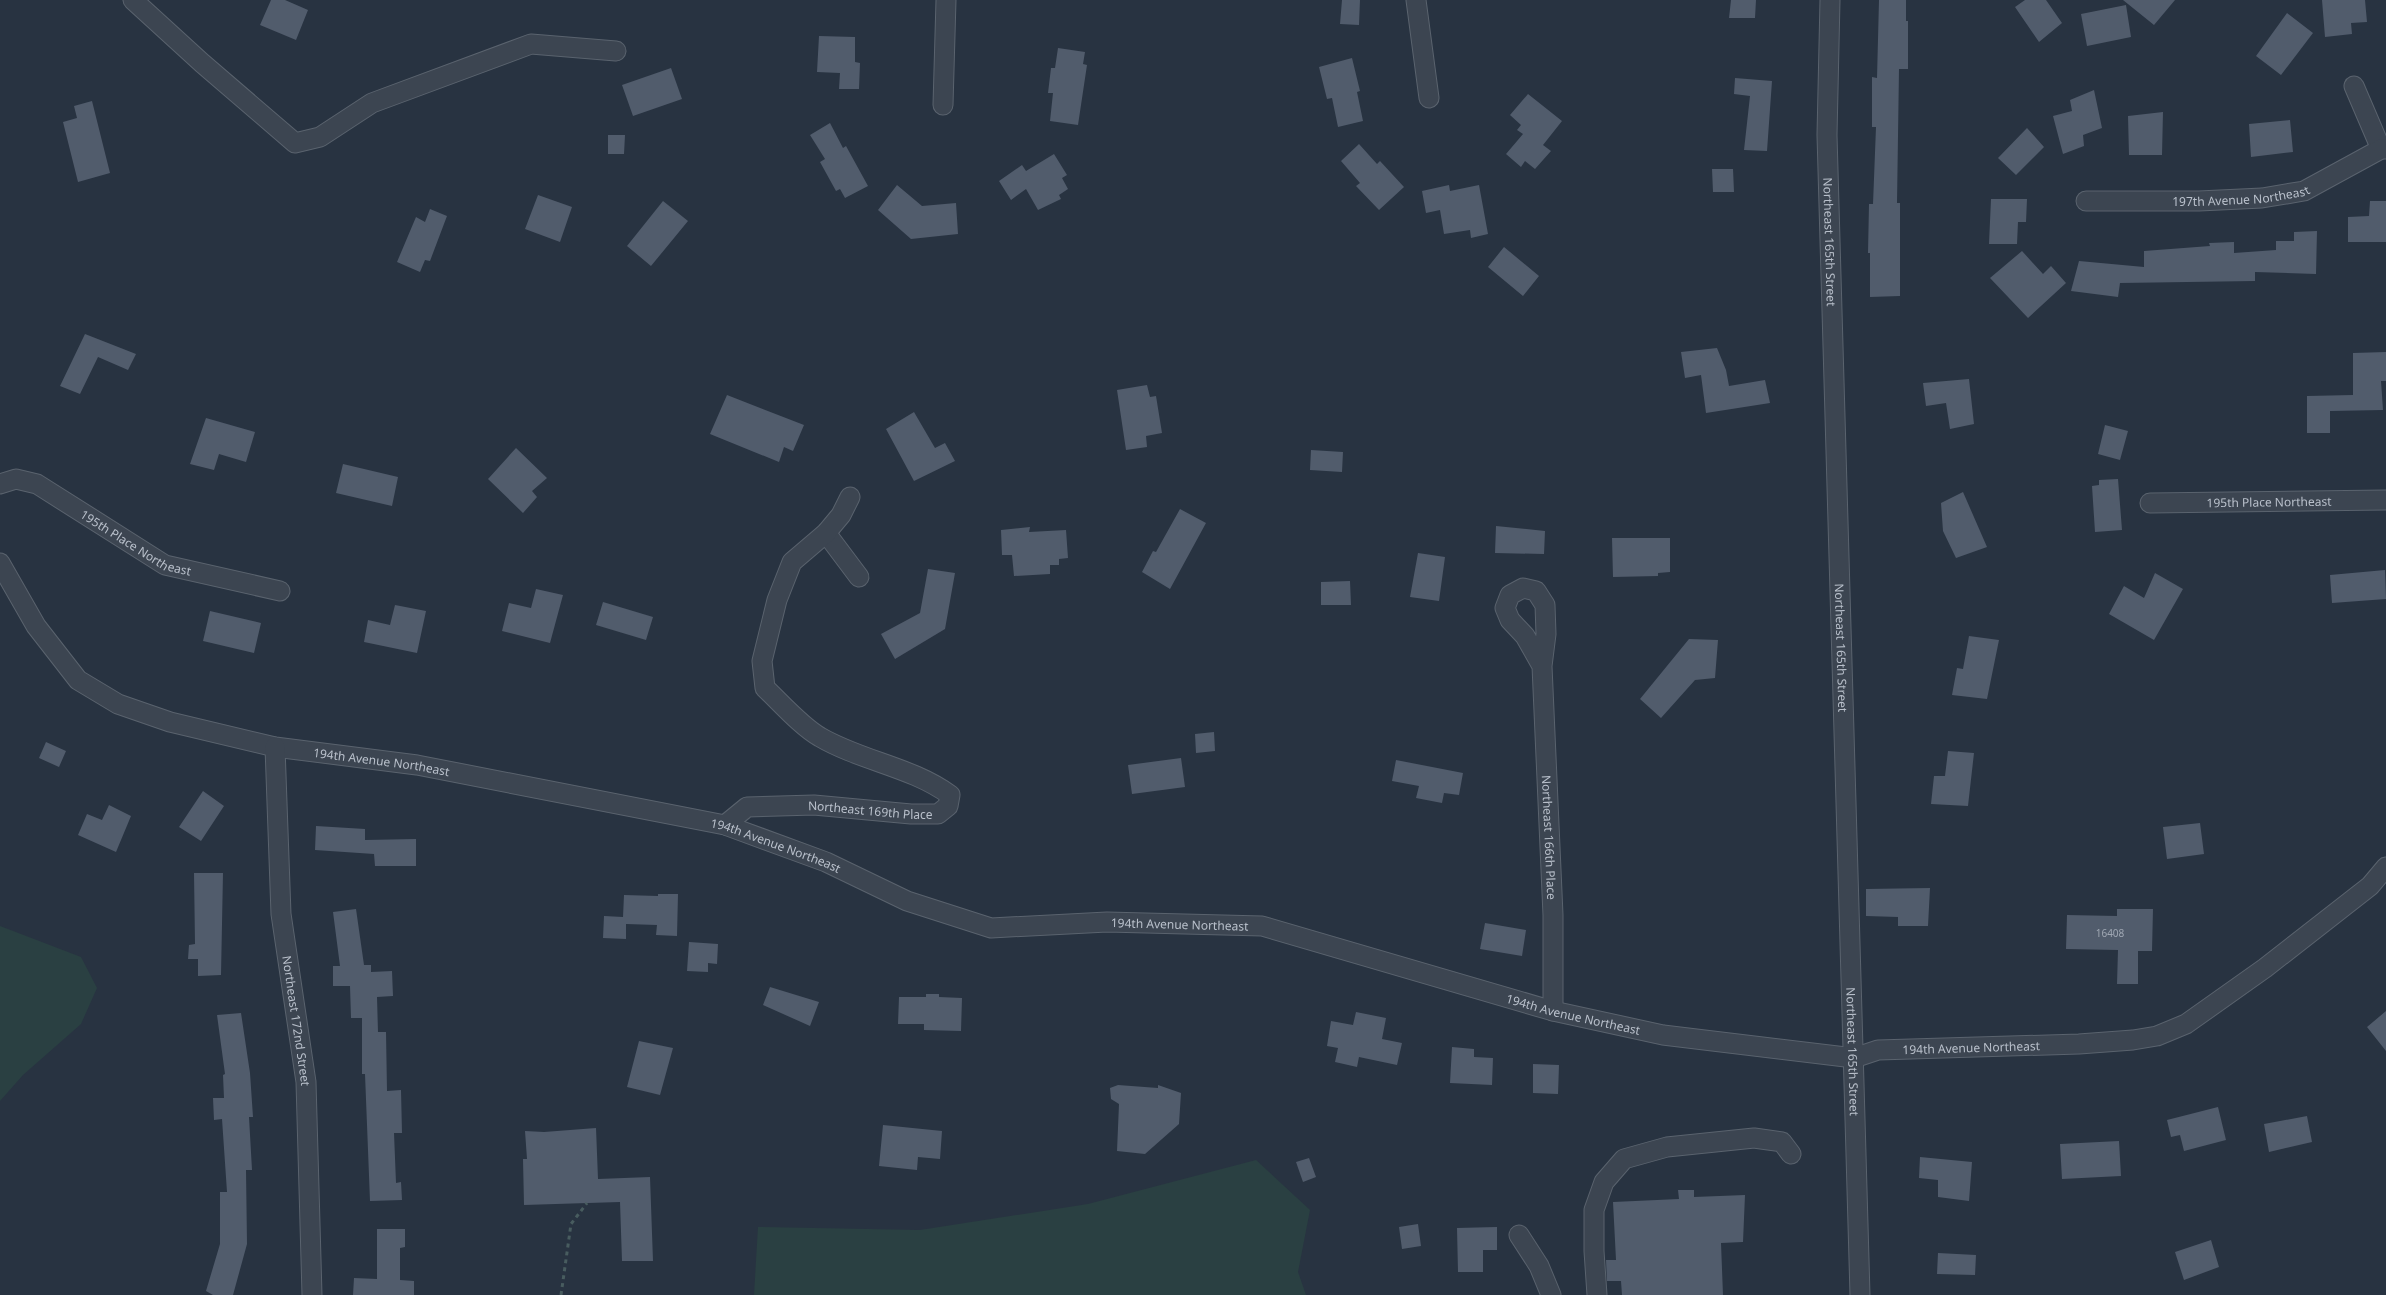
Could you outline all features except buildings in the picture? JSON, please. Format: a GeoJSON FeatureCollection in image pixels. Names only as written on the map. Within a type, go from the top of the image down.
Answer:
{"type":"FeatureCollection","features":[{"type":"Feature","properties":{"kind":"street"},"geometry":{"type":"LineString","coordinates":[[133,0],[202,64],[295,143],[320,137],[372,103],[531,44],[616,51]]}},
{"type":"Feature","properties":{"kind":"street"},"geometry":{"type":"LineString","coordinates":[[943,105],[946,0]]}},
{"type":"Feature","properties":{"kind":"street"},"geometry":{"type":"LineString","coordinates":[[1416,0],[1429,98]]}},
{"type":"Feature","properties":{"kind":"street","name":"Northeast 165th Street"},"geometry":{"type":"LineString","coordinates":[[1830,0],[1828,135],[1860,1295]]}},
{"type":"Feature","properties":{"kind":"street"},"geometry":{"type":"LineString","coordinates":[[2354,86],[2384,149]]}},
{"type":"Feature","properties":{"kind":"street","name":"197th Avenue Northeast"},"geometry":{"type":"LineString","coordinates":[[2086,201],[2199,201],[2262,198],[2304,191],[2384,149]]}},
{"type":"Feature","properties":{"kind":"street","name":"195th Place Northeast"},"geometry":{"type":"LineString","coordinates":[[0,484],[16,479],[37,484],[165,565],[280,592]]}},
{"type":"Feature","properties":{"kind":"street","name":"Northeast 169th Place"},"geometry":{"type":"LineString","coordinates":[[725,825],[747,807],[814,805],[911,814],[938,814],[948,806],[950,795],[934,784],[859,756],[818,736],[765,688],[762,661],[777,600],[792,562],[826,533],[841,515],[850,497]]}},
{"type":"Feature","properties":{"kind":"street","name":"195th Place Northeast"},"geometry":{"type":"LineString","coordinates":[[2150,503],[2386,500]]}},
{"type":"Feature","properties":{"kind":"street"},"geometry":{"type":"LineString","coordinates":[[826,533],[859,577]]}},
{"type":"Feature","properties":{"kind":"street","name":"194th Avenue Northeast"},"geometry":{"type":"LineString","coordinates":[[0,563],[36,626],[78,680],[118,704],[170,722],[275,747],[417,765],[725,825],[826,862],[907,900],[991,928],[1107,922],[1262,926],[1553,1010],[1663,1035],[1854,1058],[1878,1050],[2079,1044],[2133,1040],[2157,1036],[2186,1024],[2264,968],[2370,886],[2386,867]]}},
{"type":"Feature","properties":{"kind":"street","name":"Northeast 166th Place"},"geometry":{"type":"LineString","coordinates":[[1542,666],[1553,915],[1553,1010]]}},
{"type":"Feature","properties":{"kind":"street","name":"Northeast 172nd Street"},"geometry":{"type":"LineString","coordinates":[[275,747],[281,914],[306,1082],[312,1295]]}},
{"type":"Feature","properties":{"kind":"street"},"geometry":{"type":"LineString","coordinates":[[1597,1295],[1594,1210],[1604,1182],[1624,1159],[1666,1147],[1754,1138],[1782,1142],[1791,1154]]}},
{"type":"Feature","properties":{"kind":"street"},"geometry":{"type":"LineString","coordinates":[[1519,1235],[1539,1266],[1551,1295]]}},
{"type":"Feature","properties":{"kind":"path"},"geometry":{"type":"LineString","coordinates":[[561,1295],[571,1224],[587,1203]]}},
{"type":"Feature","properties":{"kind":"green space"},"geometry":{"type":"Polygon","coordinates":[[[0,926],[81,957],[97,988],[81,1024],[23,1075],[0,1101],[0,926]]]}},
{"type":"Feature","properties":{"kind":"green space"},"geometry":{"type":"Polygon","coordinates":[[[1256,1160],[1310,1210],[1298,1272],[1306,1295],[754,1295],[758,1227],[920,1230],[1088,1204],[1256,1160]]]}}]}
